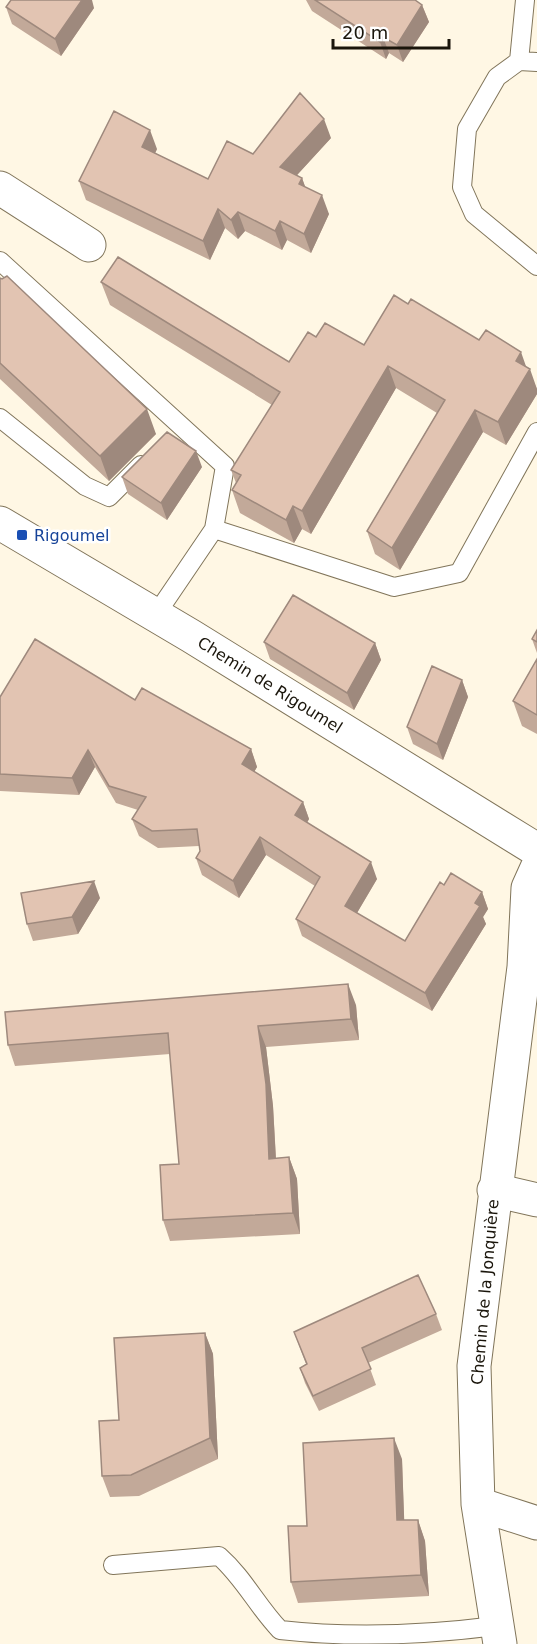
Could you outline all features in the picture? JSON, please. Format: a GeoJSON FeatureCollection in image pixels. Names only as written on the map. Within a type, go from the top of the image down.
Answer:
{"type":"FeatureCollection","features":[{"type":"Feature","properties":{"kind":"street"},"geometry":{"type":"LineString","coordinates":[[0,188],[89,245]]}},
{"type":"Feature","properties":{"kind":"street","name":"Chemin de Rigoumel"},"geometry":{"type":"LineString","coordinates":[[0,523],[537,850]]}},
{"type":"Feature","properties":{"kind":"street","name":"Chemin de la Jonquière"},"geometry":{"type":"LineString","coordinates":[[498,1635],[478,1504],[474,1366],[494,1190],[530,961],[528,888],[537,868]]}},
{"type":"Feature","properties":{"kind":"street","name":"Chemin de la Jonquière"},"geometry":{"type":"LineString","coordinates":[[494,1190],[537,1200]]}},
{"type":"Feature","properties":{"kind":"street"},"geometry":{"type":"LineString","coordinates":[[478,1504],[537,1522]]}},
{"type":"Feature","properties":{"kind":"lane"},"geometry":{"type":"LineString","coordinates":[[525,0],[528,62],[498,77],[467,129],[462,187],[474,214],[537,266]]}},
{"type":"Feature","properties":{"kind":"lane"},"geometry":{"type":"LineString","coordinates":[[0,261],[225,466],[214,529],[155,616]]}},
{"type":"Feature","properties":{"kind":"lane"},"geometry":{"type":"LineString","coordinates":[[0,418],[86,486],[109,497],[180,425]]}},
{"type":"Feature","properties":{"kind":"lane"},"geometry":{"type":"LineString","coordinates":[[214,529],[394,587],[459,573],[537,432]]}},
{"type":"Feature","properties":{"kind":"lane"},"geometry":{"type":"LineString","coordinates":[[113,1565],[219,1556],[239,1574],[259,1608],[280,1630],[328,1635],[453,1631],[498,1635]]}},
{"type":"Feature","properties":{"kind":"building"},"geometry":{"type":"Polygon","coordinates":[[[11,0],[82,0],[55,39],[6,7],[11,0]]]}},
{"type":"Feature","properties":{"kind":"building"},"geometry":{"type":"Polygon","coordinates":[[[315,0],[415,0],[422,5],[397,45],[383,37],[380,42],[315,0]]]}},
{"type":"Feature","properties":{"kind":"building"},"geometry":{"type":"Polygon","coordinates":[[[300,93],[324,119],[280,167],[302,178],[299,184],[322,195],[304,234],[280,221],[275,231],[238,212],[231,220],[218,209],[203,241],[79,181],[114,111],[150,130],[142,147],[208,179],[227,141],[253,154],[300,93]]]}},
{"type":"Feature","properties":{"kind":"building"},"geometry":{"type":"Polygon","coordinates":[[[118,257],[289,362],[308,332],[316,337],[325,323],[364,345],[394,295],[408,304],[411,299],[479,340],[486,330],[521,352],[516,361],[530,369],[498,422],[475,410],[392,548],[367,531],[445,400],[388,366],[302,511],[293,506],[286,520],[232,490],[241,475],[231,470],[280,392],[101,282],[118,257]]]}},
{"type":"Feature","properties":{"kind":"building"},"geometry":{"type":"Polygon","coordinates":[[[7,276],[147,409],[100,456],[0,363],[0,278],[7,276]]]}},
{"type":"Feature","properties":{"kind":"building"},"geometry":{"type":"Polygon","coordinates":[[[167,432],[196,451],[161,503],[122,477],[167,432]]]}},
{"type":"Feature","properties":{"kind":"building"},"geometry":{"type":"Polygon","coordinates":[[[293,595],[375,643],[347,693],[264,642],[293,595]]]}},
{"type":"Feature","properties":{"kind":"building"},"geometry":{"type":"Polygon","coordinates":[[[537,630],[537,642],[532,639],[537,630]]]}},
{"type":"Feature","properties":{"kind":"building"},"geometry":{"type":"Polygon","coordinates":[[[35,639],[135,700],[142,688],[251,749],[242,764],[303,802],[295,815],[371,862],[345,906],[405,941],[440,882],[444,885],[451,873],[482,892],[475,903],[480,906],[425,993],[296,919],[320,877],[260,837],[233,881],[196,858],[200,851],[197,829],[152,831],[132,819],[146,797],[109,786],[88,750],[72,778],[0,774],[0,697],[35,639]]]}},
{"type":"Feature","properties":{"kind":"building"},"geometry":{"type":"Polygon","coordinates":[[[537,659],[537,715],[513,701],[537,659]]]}},
{"type":"Feature","properties":{"kind":"building"},"geometry":{"type":"Polygon","coordinates":[[[432,666],[462,680],[437,744],[407,727],[432,666]]]}},
{"type":"Feature","properties":{"kind":"building"},"geometry":{"type":"Polygon","coordinates":[[[94,881],[72,917],[27,924],[21,893],[94,881]]]}},
{"type":"Feature","properties":{"kind":"building"},"geometry":{"type":"Polygon","coordinates":[[[348,984],[351,1019],[258,1026],[266,1084],[269,1159],[289,1157],[293,1213],[163,1220],[160,1165],[179,1164],[168,1033],[8,1045],[5,1012],[348,984]]]}},
{"type":"Feature","properties":{"kind":"building"},"geometry":{"type":"Polygon","coordinates":[[[418,1275],[436,1314],[362,1348],[371,1369],[313,1396],[300,1368],[307,1364],[294,1332],[418,1275]]]}},
{"type":"Feature","properties":{"kind":"building"},"geometry":{"type":"Polygon","coordinates":[[[205,1333],[210,1438],[131,1475],[102,1476],[99,1421],[119,1420],[114,1338],[205,1333]]]}},
{"type":"Feature","properties":{"kind":"building"},"geometry":{"type":"Polygon","coordinates":[[[394,1438],[397,1520],[418,1520],[421,1575],[291,1582],[288,1526],[307,1526],[303,1443],[394,1438]]]}},
{"type":"Feature","properties":{"kind":"place","name":"Rigoumel"},"geometry":{"type":"Point","coordinates":[22,535]}}]}
